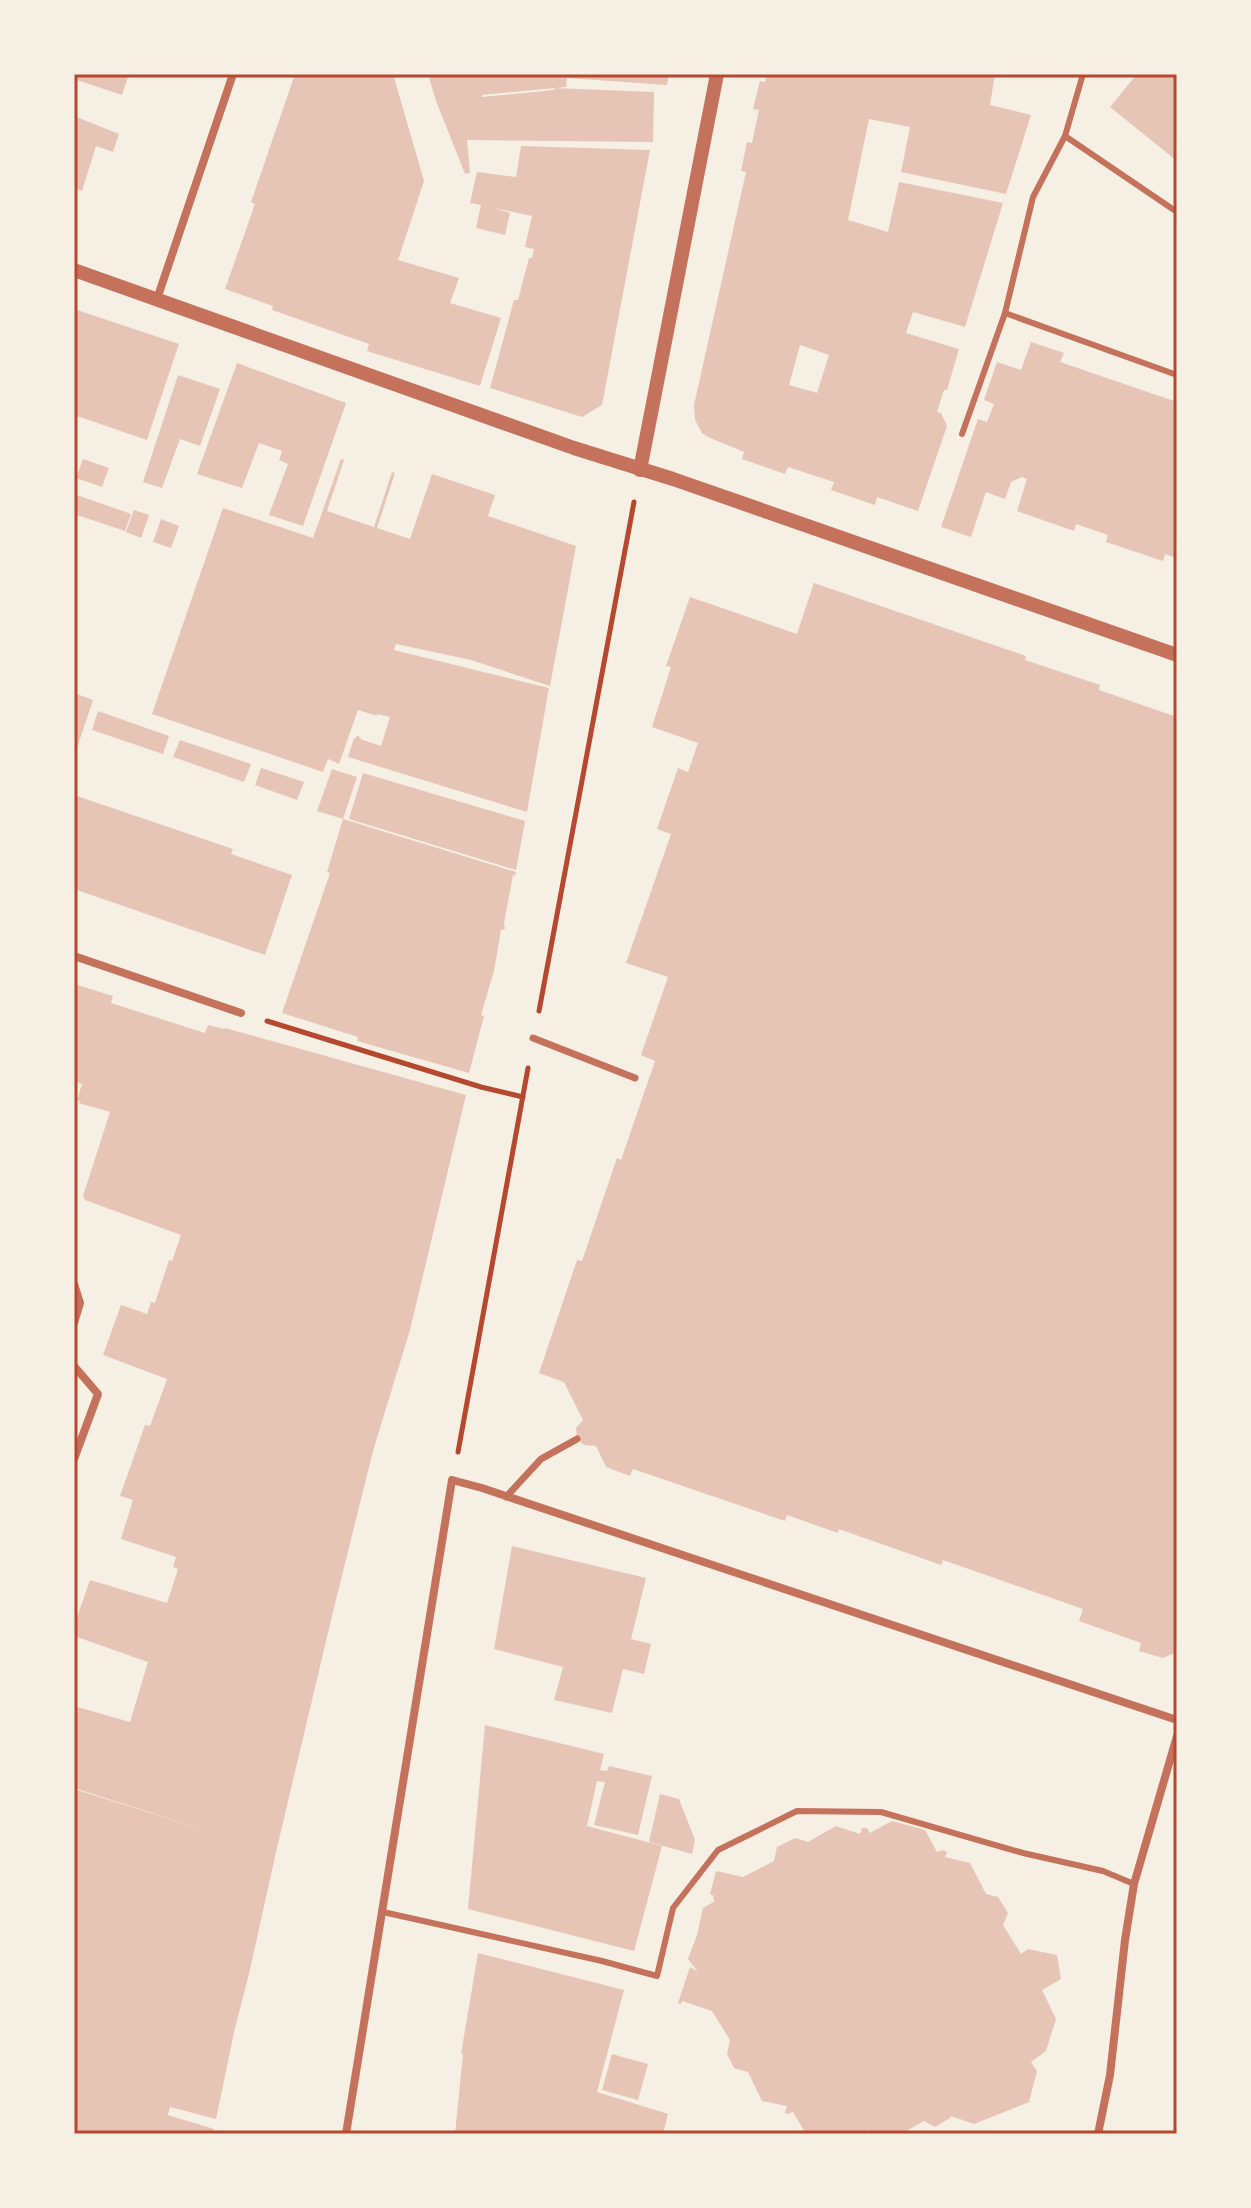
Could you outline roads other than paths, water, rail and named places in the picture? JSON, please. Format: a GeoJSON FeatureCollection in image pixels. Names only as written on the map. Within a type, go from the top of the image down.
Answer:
{"type":"FeatureCollection","features":[{"type":"Feature","properties":{"kind":"street"},"geometry":{"type":"LineString","coordinates":[[157,299],[233,74]]}},
{"type":"Feature","properties":{"kind":"street"},"geometry":{"type":"LineString","coordinates":[[640,470],[717,74]]}},
{"type":"Feature","properties":{"kind":"street"},"geometry":{"type":"LineString","coordinates":[[74,270],[574,448],[673,479],[1177,655]]}},
{"type":"Feature","properties":{"kind":"street"},"geometry":{"type":"LineString","coordinates":[[74,956],[241,1013]]}},
{"type":"Feature","properties":{"kind":"street"},"geometry":{"type":"LineString","coordinates":[[533,1038],[635,1078]]}},
{"type":"Feature","properties":{"kind":"street"},"geometry":{"type":"LineString","coordinates":[[74,1284],[80,1303],[74,1323]]}},
{"type":"Feature","properties":{"kind":"street"},"geometry":{"type":"LineString","coordinates":[[74,1366],[98,1394],[74,1459]]}},
{"type":"Feature","properties":{"kind":"street"},"geometry":{"type":"LineString","coordinates":[[506,1497],[541,1459],[577,1439]]}},
{"type":"Feature","properties":{"kind":"street"},"geometry":{"type":"LineString","coordinates":[[346,2134],[452,1480],[1177,1720]]}},
{"type":"Feature","properties":{"kind":"street"},"geometry":{"type":"LineString","coordinates":[[1098,2134],[1110,2075],[1134,1884],[1177,1736]]}},
{"type":"Feature","properties":{"kind":"lane"},"geometry":{"type":"LineString","coordinates":[[962,434],[1005,313],[1033,197],[1065,136],[1083,74]]}},
{"type":"Feature","properties":{"kind":"lane"},"geometry":{"type":"LineString","coordinates":[[1065,136],[1177,212]]}},
{"type":"Feature","properties":{"kind":"lane"},"geometry":{"type":"LineString","coordinates":[[1005,313],[1177,375]]}},
{"type":"Feature","properties":{"kind":"lane"},"geometry":{"type":"LineString","coordinates":[[383,1912],[657,1976],[673,1908],[718,1850],[797,1811],[881,1812],[1023,1853],[1103,1871],[1134,1884]]}}]}
